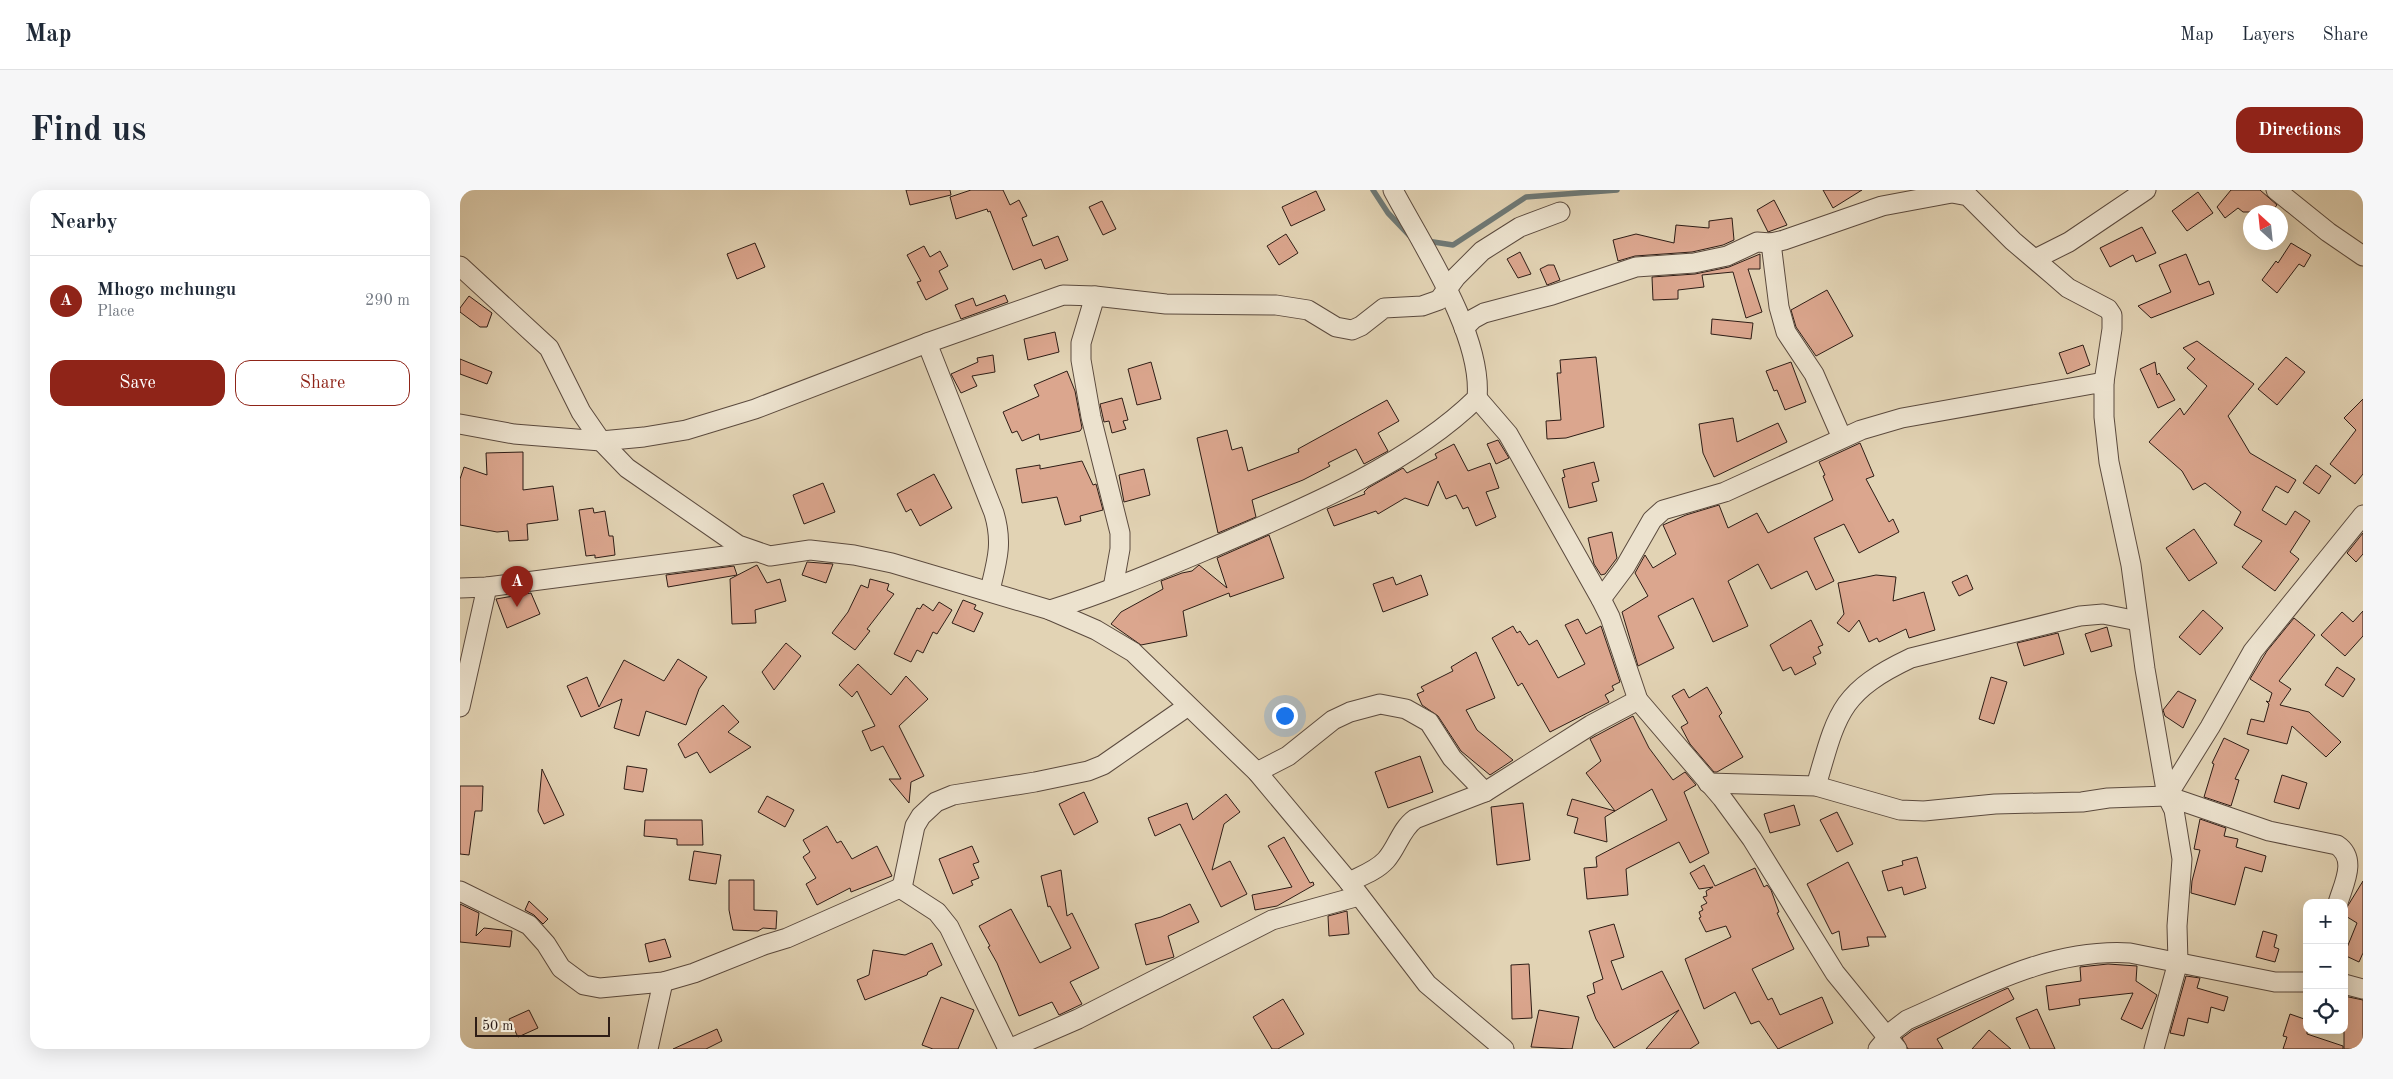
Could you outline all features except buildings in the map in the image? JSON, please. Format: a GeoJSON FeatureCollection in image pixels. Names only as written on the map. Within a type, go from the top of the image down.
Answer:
{"type":"FeatureCollection","features":[{"type":"Feature","properties":{"kind":"street"},"geometry":{"type":"LineString","coordinates":[[1393,190],[1447,291],[1464,328],[1476,367],[1477,398],[1508,434],[1601,599],[1610,617],[1638,700],[1752,839],[1835,973],[1888,1045],[1907,1020],[2017,972],[2045,962],[2110,952],[2130,953],[2275,982],[2303,982]]}},
{"type":"Feature","properties":{"kind":"street"},"geometry":{"type":"LineString","coordinates":[[2035,259],[2069,242],[2146,190]]}},
{"type":"Feature","properties":{"kind":"street"},"geometry":{"type":"LineString","coordinates":[[2276,190],[2328,232],[2363,256]]}},
{"type":"Feature","properties":{"kind":"street"},"geometry":{"type":"LineString","coordinates":[[1464,328],[1473,319],[1484,313],[1561,292],[1636,267],[1694,263],[1727,256],[1757,242],[1771,243],[1882,206],[1952,193],[1968,196],[2012,241],[2068,288],[2108,309],[2112,315],[2112,329],[2104,382],[2104,417],[2109,462],[2131,565],[2138,621],[2167,796],[2174,810],[2182,858],[2177,926],[2178,962],[2154,1049]]}},
{"type":"Feature","properties":{"kind":"street"},"geometry":{"type":"LineString","coordinates":[[460,424],[514,434],[600,441],[644,437],[686,430],[756,409],[927,342],[1063,295],[1095,296],[1166,304],[1276,305],[1308,310],[1336,327],[1352,330],[1361,326],[1384,308],[1431,304],[1439,300],[1456,277],[1482,252],[1520,227],[1560,212]]}},
{"type":"Feature","properties":{"kind":"street"},"geometry":{"type":"LineString","coordinates":[[1771,243],[1779,307],[1786,332],[1814,374],[1842,438]]}},
{"type":"Feature","properties":{"kind":"street"},"geometry":{"type":"LineString","coordinates":[[460,266],[548,348],[581,412],[600,441],[627,468],[738,544],[755,552],[770,556],[810,550],[892,562],[990,590],[1050,610],[1096,630],[1133,652],[1256,772],[1354,889],[1427,984],[1504,1049]]}},
{"type":"Feature","properties":{"kind":"street"},"geometry":{"type":"LineString","coordinates":[[1095,296],[1080,349],[1091,417],[1120,533],[1120,548],[1113,588]]}},
{"type":"Feature","properties":{"kind":"street"},"geometry":{"type":"LineString","coordinates":[[927,342],[977,468],[999,531],[1000,549],[990,590]]}},
{"type":"Feature","properties":{"kind":"street"},"geometry":{"type":"LineString","coordinates":[[1601,599],[1625,567],[1646,528],[1658,512],[1725,492],[1842,438],[1902,418],[2104,382]]}},
{"type":"Feature","properties":{"kind":"street"},"geometry":{"type":"LineString","coordinates":[[1050,610],[1113,588],[1302,509],[1424,441],[1477,398]]}},
{"type":"Feature","properties":{"kind":"street"},"geometry":{"type":"LineString","coordinates":[[2167,796],[2210,727],[2253,650],[2363,515]]}},
{"type":"Feature","properties":{"kind":"street"},"geometry":{"type":"LineString","coordinates":[[460,588],[487,587],[755,552]]}},
{"type":"Feature","properties":{"kind":"street"},"geometry":{"type":"LineString","coordinates":[[460,707],[487,587]]}},
{"type":"Feature","properties":{"kind":"street"},"geometry":{"type":"LineString","coordinates":[[1816,786],[1837,718],[1844,706],[1855,693],[1885,670],[1911,658],[2080,616],[2103,614],[2138,621]]}},
{"type":"Feature","properties":{"kind":"street"},"geometry":{"type":"LineString","coordinates":[[900,888],[937,912],[949,927],[1008,1049],[1078,1019],[1272,920],[1354,889],[1385,861],[1407,826],[1415,819],[1485,792],[1591,725],[1638,700]]}},
{"type":"Feature","properties":{"kind":"street"},"geometry":{"type":"LineString","coordinates":[[1256,772],[1288,756],[1333,720],[1350,712],[1380,704],[1406,709],[1428,722],[1452,758],[1485,792]]}},
{"type":"Feature","properties":{"kind":"street"},"geometry":{"type":"LineString","coordinates":[[460,891],[528,925],[546,944],[561,968],[584,985],[600,988],[663,982],[694,973],[764,944],[787,938],[900,888],[903,883],[915,826],[921,816],[936,802],[953,795],[1035,782],[1096,768],[1188,706]]}},
{"type":"Feature","properties":{"kind":"street"},"geometry":{"type":"LineString","coordinates":[[1708,783],[1816,786],[1837,794],[1900,810],[1924,811],[1995,804],[2082,802],[2108,798],[2167,796],[2269,831],[2337,846],[2356,862],[2340,899]]}},
{"type":"Feature","properties":{"kind":"street"},"geometry":{"type":"LineString","coordinates":[[648,1049],[663,982]]}},
{"type":"Feature","properties":{"kind":"street"},"geometry":{"type":"LineString","coordinates":[[2348,985],[2363,989]]}},
{"type":"Feature","properties":{"kind":"waterway"},"geometry":{"type":"LineString","coordinates":[[1373,190],[1388,213],[1409,235]]}},
{"type":"Feature","properties":{"kind":"waterway"},"geometry":{"type":"LineString","coordinates":[[1427,241],[1453,245],[1526,197],[1617,190]]}},
{"type":"Feature","properties":{"kind":"place","name":"Mhogo mchungu"},"geometry":{"type":"Point","coordinates":[517,607]}}]}
